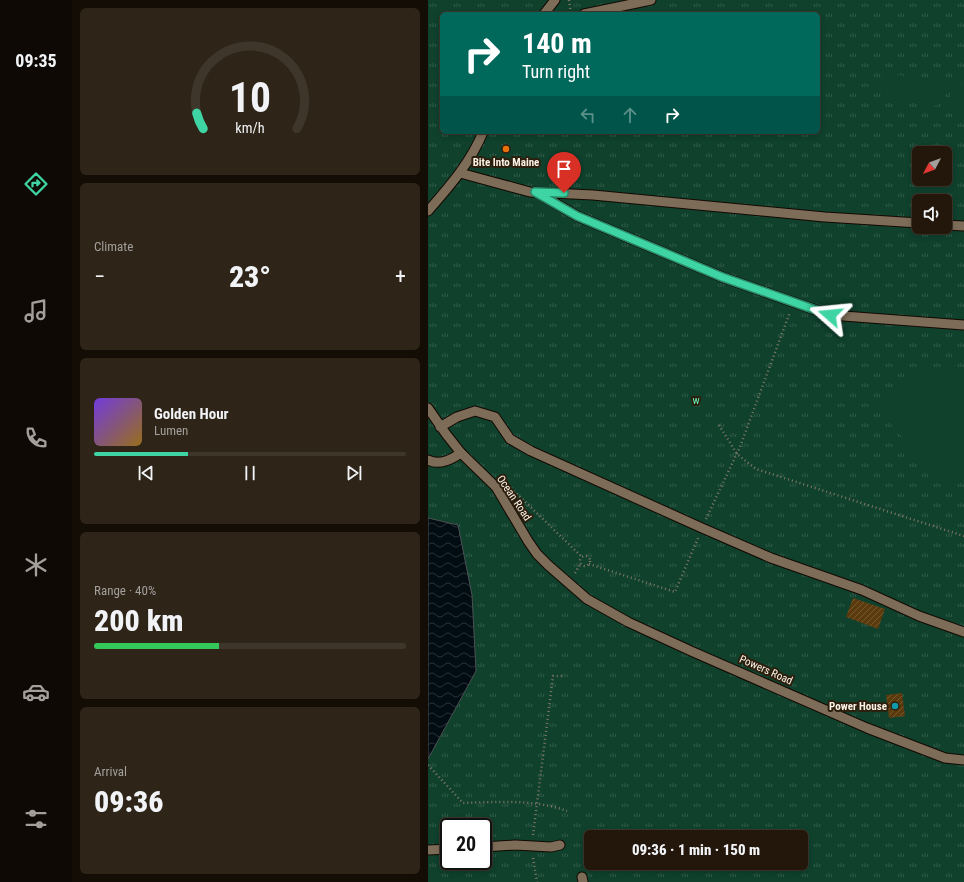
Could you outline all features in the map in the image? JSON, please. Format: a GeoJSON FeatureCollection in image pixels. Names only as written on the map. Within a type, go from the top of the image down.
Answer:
{"type":"FeatureCollection","features":[{"type":"Feature","properties":{"kind":"lane"},"geometry":{"type":"LineString","coordinates":[[546,12],[555,0]]}},
{"type":"Feature","properties":{"kind":"lane"},"geometry":{"type":"LineString","coordinates":[[594,12],[651,0]]}},
{"type":"Feature","properties":{"kind":"lane"},"geometry":{"type":"LineString","coordinates":[[428,211],[460,173],[475,150],[482,134]]}},
{"type":"Feature","properties":{"kind":"lane"},"geometry":{"type":"LineString","coordinates":[[460,173],[530,192],[593,195],[825,217],[912,223]]}},
{"type":"Feature","properties":{"kind":"lane"},"geometry":{"type":"LineString","coordinates":[[535,192],[577,216],[633,240],[722,277],[830,315],[964,325]]}},
{"type":"Feature","properties":{"kind":"lane"},"geometry":{"type":"LineString","coordinates":[[952,225],[964,226]]}},
{"type":"Feature","properties":{"kind":"lane","name":"Ocean Road"},"geometry":{"type":"LineString","coordinates":[[428,408],[440,427],[461,453],[496,487],[537,554],[548,565],[570,578]]}},
{"type":"Feature","properties":{"kind":"lane"},"geometry":{"type":"LineString","coordinates":[[440,427],[456,416],[475,411],[495,418],[510,439],[526,448],[771,558],[862,590],[919,616],[964,632]]}},
{"type":"Feature","properties":{"kind":"lane"},"geometry":{"type":"LineString","coordinates":[[428,460],[440,463],[461,453]]}},
{"type":"Feature","properties":{"kind":"lane","name":"Powers Road"},"geometry":{"type":"LineString","coordinates":[[570,578],[587,599],[628,622],[691,651],[899,741],[945,758],[964,760]]}},
{"type":"Feature","properties":{"kind":"lane"},"geometry":{"type":"LineString","coordinates":[[492,846],[514,845],[552,847],[560,845]]}},
{"type":"Feature","properties":{"kind":"lane"},"geometry":{"type":"LineString","coordinates":[[428,850],[440,849]]}},
{"type":"Feature","properties":{"kind":"path"},"geometry":{"type":"LineString","coordinates":[[569,0],[571,12]]}},
{"type":"Feature","properties":{"kind":"path"},"geometry":{"type":"LineString","coordinates":[[581,563],[585,565],[589,564],[675,592],[702,528],[737,454],[794,303]]}},
{"type":"Feature","properties":{"kind":"path"},"geometry":{"type":"LineString","coordinates":[[719,425],[737,454],[756,469],[964,536]]}},
{"type":"Feature","properties":{"kind":"path"},"geometry":{"type":"LineString","coordinates":[[507,482],[582,557],[588,557],[590,561],[589,564]]}},
{"type":"Feature","properties":{"kind":"path"},"geometry":{"type":"LineString","coordinates":[[570,578],[581,563],[580,559],[582,557]]}},
{"type":"Feature","properties":{"kind":"path"},"geometry":{"type":"LineString","coordinates":[[537,882],[531,846],[553,676],[562,676]]}},
{"type":"Feature","properties":{"kind":"path"},"geometry":{"type":"LineString","coordinates":[[428,765],[463,802],[537,804],[557,807],[568,811]]}},
{"type":"Feature","properties":{"kind":"green space","name":"w"},"geometry":{"type":"Polygon","coordinates":[[[428,0],[964,0],[964,882],[428,882],[428,759],[476,671],[458,525],[428,518],[428,0]]]}},
{"type":"Feature","properties":{"kind":"green space"},"geometry":{"type":"Polygon","coordinates":[[[886,73],[941,82],[937,106],[882,98],[886,73]]]}},
{"type":"Feature","properties":{"kind":"green space"},"geometry":{"type":"Polygon","coordinates":[[[952,82],[964,84],[964,114],[948,112],[952,82]]]}},
{"type":"Feature","properties":{"kind":"green space"},"geometry":{"type":"Polygon","coordinates":[[[951,367],[964,370],[964,469],[951,480],[938,479],[878,409],[892,393],[919,375],[951,367]]]}},
{"type":"Feature","properties":{"kind":"water"},"geometry":{"type":"Polygon","coordinates":[[[428,518],[458,525],[472,595],[476,671],[428,759],[428,518]]]}},
{"type":"Feature","properties":{"kind":"building"},"geometry":{"type":"Polygon","coordinates":[[[853,598],[885,609],[878,629],[846,617],[853,598]]]}},
{"type":"Feature","properties":{"kind":"building","name":"Power House"},"geometry":{"type":"Polygon","coordinates":[[[902,693],[905,716],[889,718],[886,695],[902,693]]]}},
{"type":"Feature","properties":{"kind":"place","name":"Bite Into Maine"},"geometry":{"type":"Point","coordinates":[506,149]}},
{"type":"Feature","properties":{"kind":"place","name":"Power House"},"geometry":{"type":"Point","coordinates":[895,706]}},
{"type":"Feature","properties":{"kind":"route"},"geometry":{"type":"LineString","coordinates":[[564,193],[535,192],[577,216],[662,252],[722,277],[830,315]]}}]}
